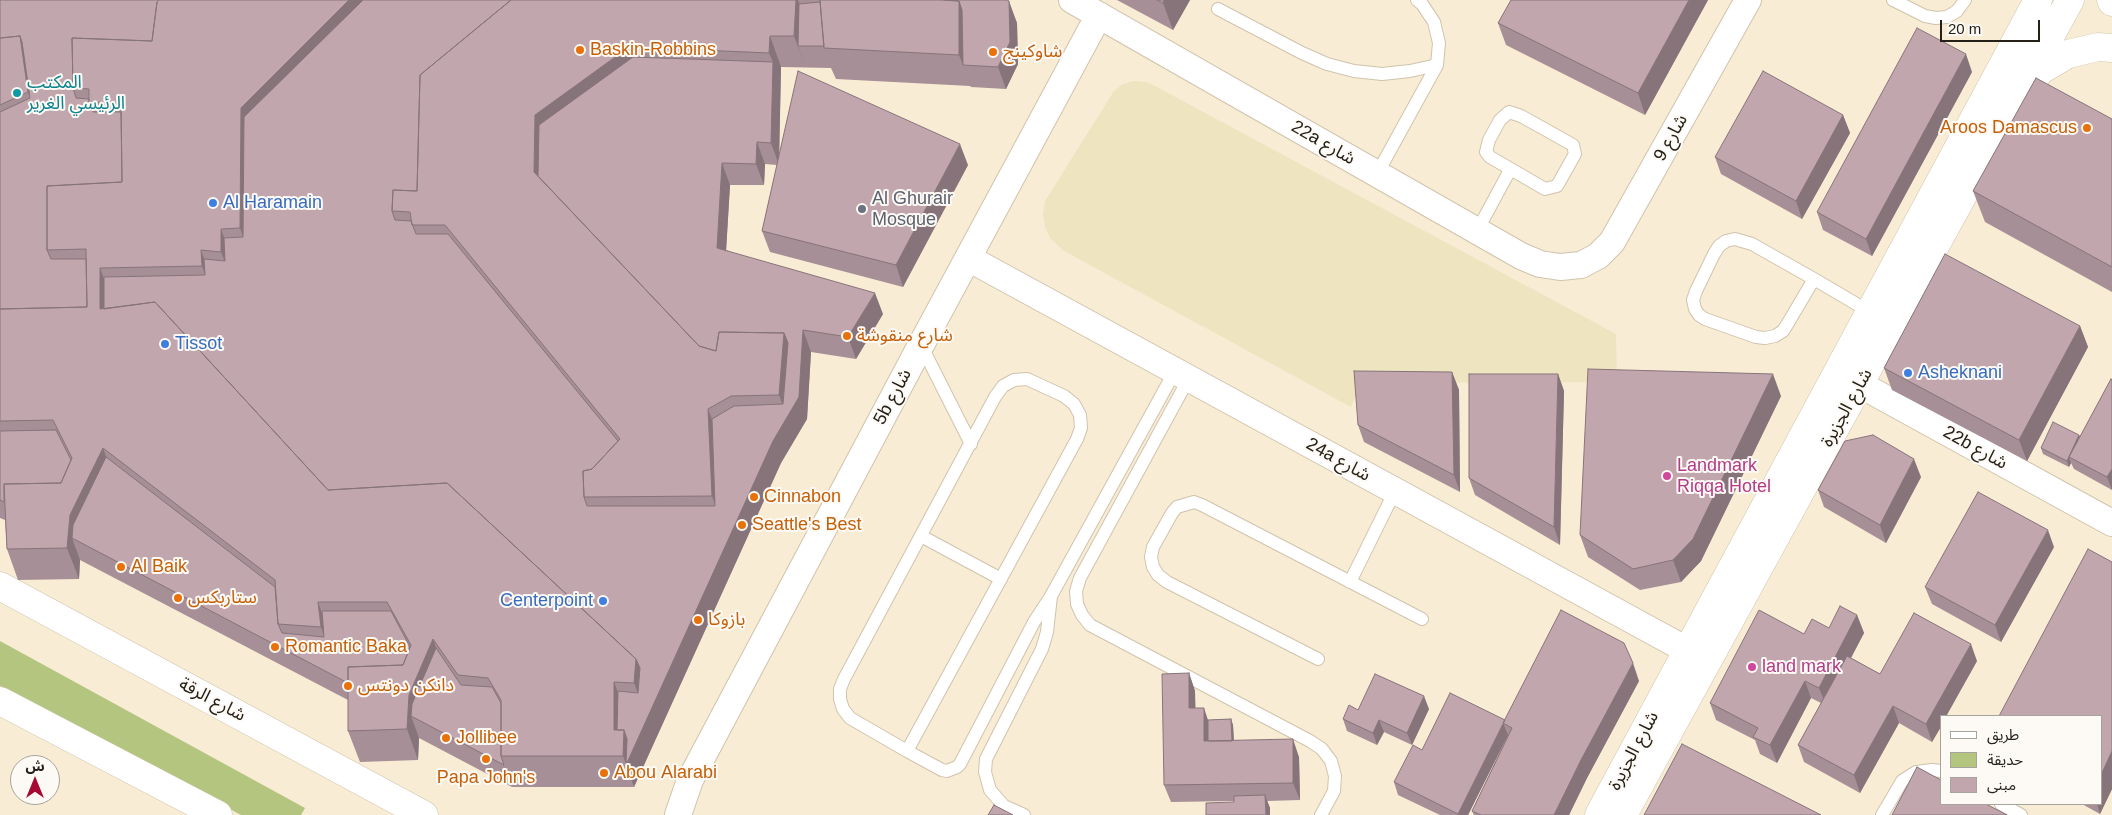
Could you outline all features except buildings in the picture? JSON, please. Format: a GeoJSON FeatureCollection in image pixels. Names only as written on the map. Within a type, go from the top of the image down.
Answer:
{"type":"FeatureCollection","features":[{"type":"Feature","properties":{"kind":"street","name":"22a شارع"},"geometry":{"type":"LineString","coordinates":[[1072,0],[1478,231],[1540,264],[1560,267],[1581,265]]}},
{"type":"Feature","properties":{"kind":"street","name":"شارع 9"},"geometry":{"type":"LineString","coordinates":[[1581,265],[1598,256],[1612,242],[1748,0]]}},
{"type":"Feature","properties":{"kind":"street","name":"شارع الجزيرة"},"geometry":{"type":"LineString","coordinates":[[1849,378],[1870,312],[2038,0]]}},
{"type":"Feature","properties":{"kind":"street","name":"شارع الجزيرة"},"geometry":{"type":"LineString","coordinates":[[1623,815],[1698,656],[1849,378],[2020,93],[2070,0]]}},
{"type":"Feature","properties":{"kind":"street","name":"5b شارع"},"geometry":{"type":"LineString","coordinates":[[678,815],[690,780],[920,345],[1099,15]]}},
{"type":"Feature","properties":{"kind":"street"},"geometry":{"type":"LineString","coordinates":[[2020,93],[2041,70],[2068,54],[2098,46],[2112,48]]}},
{"type":"Feature","properties":{"kind":"street","name":"24a شارع"},"geometry":{"type":"LineString","coordinates":[[968,258],[1698,656]]}},
{"type":"Feature","properties":{"kind":"street","name":"22b شارع"},"geometry":{"type":"LineString","coordinates":[[1849,378],[2112,523]]}},
{"type":"Feature","properties":{"kind":"street","name":"شارع الرقة"},"geometry":{"type":"LineString","coordinates":[[0,586],[424,815]]}},
{"type":"Feature","properties":{"kind":"street","name":"شارع الجزيرة"},"geometry":{"type":"LineString","coordinates":[[1599,815],[1698,656]]}},
{"type":"Feature","properties":{"kind":"street"},"geometry":{"type":"LineString","coordinates":[[0,701],[218,815]]}},
{"type":"Feature","properties":{"kind":"street","name":"5b شارع"},"geometry":{"type":"LineString","coordinates":[[660,815],[690,780]]}},
{"type":"Feature","properties":{"kind":"lane"},"geometry":{"type":"LineString","coordinates":[[1377,174],[1437,65],[1439,43],[1434,22],[1422,4],[1417,0]]}},
{"type":"Feature","properties":{"kind":"lane"},"geometry":{"type":"LineString","coordinates":[[1893,0],[1925,16],[1936,18],[1947,17],[1957,11],[1965,0]]}},
{"type":"Feature","properties":{"kind":"lane"},"geometry":{"type":"LineString","coordinates":[[1218,9],[1302,53],[1327,64],[1354,71],[1382,74],[1410,71],[1437,65]]}},
{"type":"Feature","properties":{"kind":"lane"},"geometry":{"type":"LineString","coordinates":[[1509,112],[1515,113],[1569,142],[1575,149],[1575,154],[1562,182],[1552,189],[1545,189],[1510,170],[1494,161],[1486,152],[1488,140],[1500,120],[1509,112]]}},
{"type":"Feature","properties":{"kind":"lane"},"geometry":{"type":"LineString","coordinates":[[1478,231],[1510,170]]}},
{"type":"Feature","properties":{"kind":"lane"},"geometry":{"type":"LineString","coordinates":[[1814,280],[1783,331],[1775,336],[1765,338],[1756,337],[1705,319],[1695,309],[1693,300],[1719,246],[1726,241],[1735,239],[1752,244],[1870,312]]}},
{"type":"Feature","properties":{"kind":"lane"},"geometry":{"type":"LineString","coordinates":[[920,345],[971,444]]}},
{"type":"Feature","properties":{"kind":"lane"},"geometry":{"type":"LineString","coordinates":[[908,751],[1077,439],[1081,428],[1080,415],[1074,404],[1064,396],[1027,379],[1014,380],[1002,386],[840,689],[843,709],[850,718],[908,751],[942,770],[952,770],[960,764],[1020,648],[1182,375]]}},
{"type":"Feature","properties":{"kind":"lane"},"geometry":{"type":"LineString","coordinates":[[1182,375],[1080,578],[1076,591],[1078,604],[1082,615],[1090,625],[1322,749],[1331,761],[1335,776],[1334,791],[1321,815]]}},
{"type":"Feature","properties":{"kind":"lane"},"geometry":{"type":"LineString","coordinates":[[1350,582],[1395,491]]}},
{"type":"Feature","properties":{"kind":"lane"},"geometry":{"type":"LineString","coordinates":[[1318,659],[1166,582],[1158,576],[1152,557],[1153,547],[1177,507],[1194,502],[1202,505],[1422,619]]}},
{"type":"Feature","properties":{"kind":"lane"},"geometry":{"type":"LineString","coordinates":[[921,536],[1000,579]]}},
{"type":"Feature","properties":{"kind":"lane"},"geometry":{"type":"LineString","coordinates":[[1024,815],[1004,806],[990,790],[985,772],[986,759],[1042,649],[1047,632],[1051,596]]}},
{"type":"Feature","properties":{"kind":"lane"},"geometry":{"type":"LineString","coordinates":[[1882,815],[1902,781],[1916,772],[1932,770],[1940,772]]}},
{"type":"Feature","properties":{"kind":"lane"},"geometry":{"type":"LineString","coordinates":[[2003,805],[2021,815]]}},
{"type":"Feature","properties":{"kind":"green space"},"geometry":{"type":"Polygon","coordinates":[[[0,641],[305,808],[301,815],[241,815],[0,686],[0,641]]]}},
{"type":"Feature","properties":{"kind":"sand"},"geometry":{"type":"Polygon","coordinates":[[[1134,81],[1146,82],[1157,87],[1616,334],[1617,382],[1362,383],[1351,407],[1064,251],[1050,238],[1045,227],[1043,214],[1045,201],[1114,91],[1123,84],[1134,81]]]}},
{"type":"Feature","properties":{"kind":"place","name":"Baskin-Robbins"},"geometry":{"type":"Point","coordinates":[580,50]}},
{"type":"Feature","properties":{"kind":"place","name":"شاوكينج"},"geometry":{"type":"Point","coordinates":[993,52]}},
{"type":"Feature","properties":{"kind":"place","name":"المكتب الرئيسي الغرير"},"geometry":{"type":"Point","coordinates":[17,93]}},
{"type":"Feature","properties":{"kind":"place","name":"Aroos Damascus"},"geometry":{"type":"Point","coordinates":[2087,128]}},
{"type":"Feature","properties":{"kind":"place","name":"Al Haramain"},"geometry":{"type":"Point","coordinates":[213,203]}},
{"type":"Feature","properties":{"kind":"place","name":"Al Ghurair Mosque"},"geometry":{"type":"Point","coordinates":[862,209]}},
{"type":"Feature","properties":{"kind":"place","name":"شارع منقوشة"},"geometry":{"type":"Point","coordinates":[847,336]}},
{"type":"Feature","properties":{"kind":"place","name":"Tissot"},"geometry":{"type":"Point","coordinates":[165,344]}},
{"type":"Feature","properties":{"kind":"place","name":"Asheknani"},"geometry":{"type":"Point","coordinates":[1908,373]}},
{"type":"Feature","properties":{"kind":"place","name":"Landmark Riqqa Hotel"},"geometry":{"type":"Point","coordinates":[1667,476]}},
{"type":"Feature","properties":{"kind":"place","name":"Cinnabon"},"geometry":{"type":"Point","coordinates":[754,497]}},
{"type":"Feature","properties":{"kind":"place","name":"Seattle's Best"},"geometry":{"type":"Point","coordinates":[742,525]}},
{"type":"Feature","properties":{"kind":"place","name":"Al Baik"},"geometry":{"type":"Point","coordinates":[121,567]}},
{"type":"Feature","properties":{"kind":"place","name":"ستاربكس"},"geometry":{"type":"Point","coordinates":[178,598]}},
{"type":"Feature","properties":{"kind":"place","name":"Centerpoint"},"geometry":{"type":"Point","coordinates":[603,601]}},
{"type":"Feature","properties":{"kind":"place","name":"بازوكا"},"geometry":{"type":"Point","coordinates":[698,620]}},
{"type":"Feature","properties":{"kind":"place","name":"Romantic Baka"},"geometry":{"type":"Point","coordinates":[275,647]}},
{"type":"Feature","properties":{"kind":"place","name":"land mark"},"geometry":{"type":"Point","coordinates":[1752,667]}},
{"type":"Feature","properties":{"kind":"place","name":"دانكن دونتس"},"geometry":{"type":"Point","coordinates":[348,686]}},
{"type":"Feature","properties":{"kind":"place","name":"Jollibee"},"geometry":{"type":"Point","coordinates":[446,738]}},
{"type":"Feature","properties":{"kind":"place","name":"Papa John's"},"geometry":{"type":"Point","coordinates":[486,759]}},
{"type":"Feature","properties":{"kind":"place","name":"Abou Alarabi"},"geometry":{"type":"Point","coordinates":[604,773]}}]}
